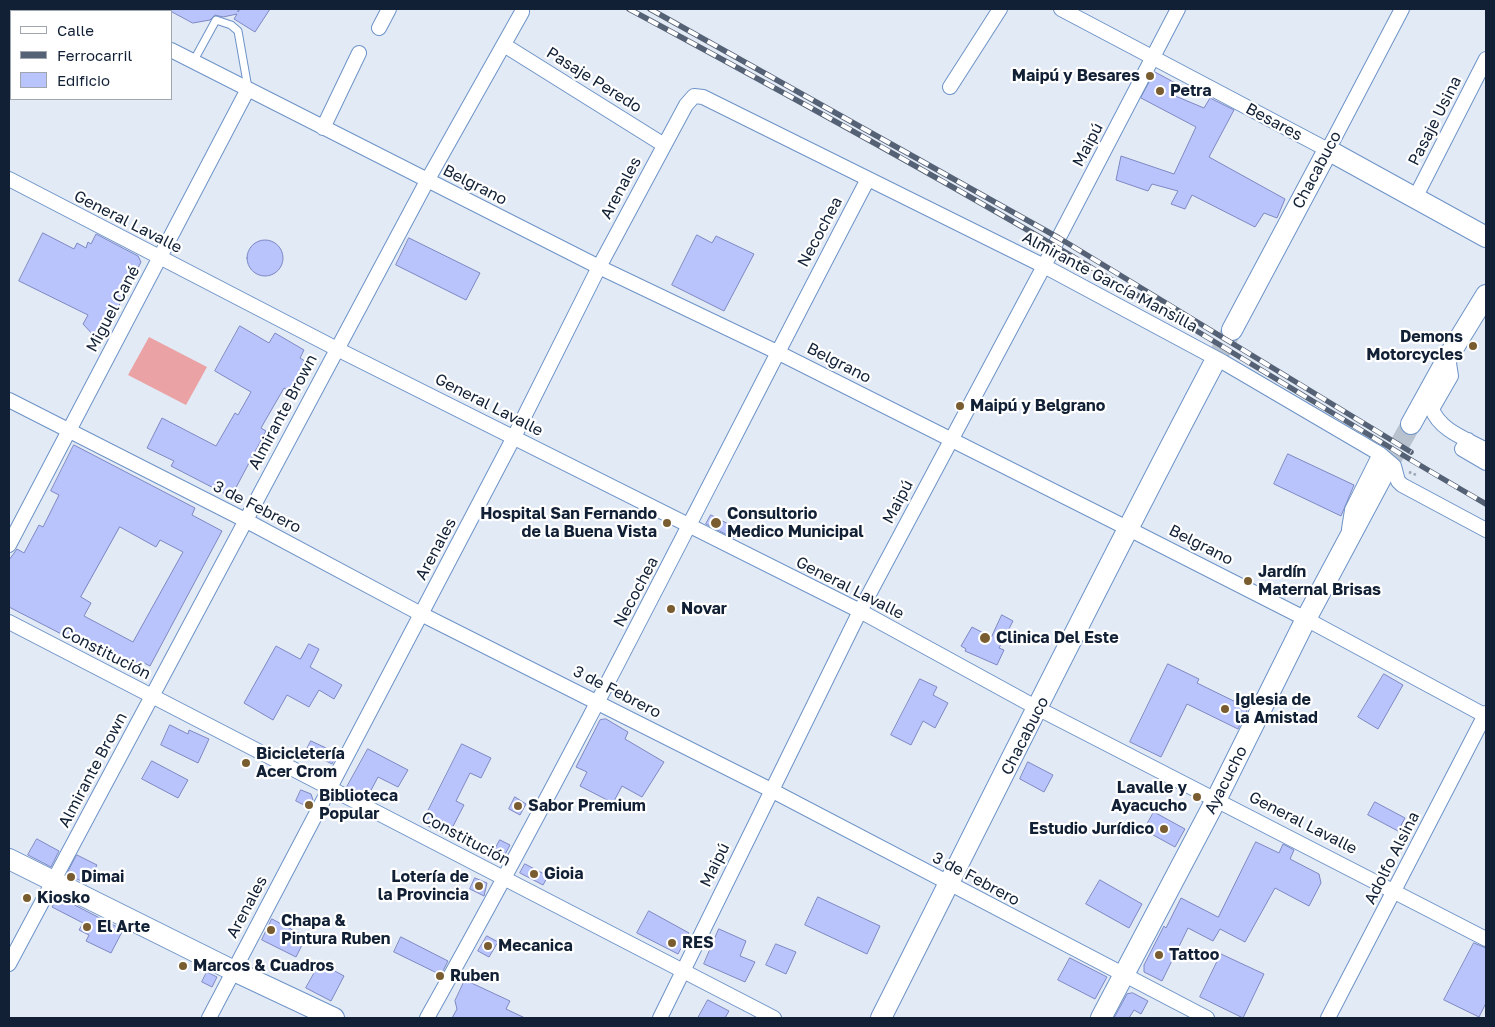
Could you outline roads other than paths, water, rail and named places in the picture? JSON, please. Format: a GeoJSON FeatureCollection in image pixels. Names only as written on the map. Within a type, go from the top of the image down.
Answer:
{"type":"FeatureCollection","features":[{"type":"Feature","properties":{"kind":"street"},"geometry":{"type":"LineString","coordinates":[[379,28],[389,9]]}},
{"type":"Feature","properties":{"kind":"street"},"geometry":{"type":"LineString","coordinates":[[950,87],[1000,9]]}},
{"type":"Feature","properties":{"kind":"street","name":"Besares"},"geometry":{"type":"LineString","coordinates":[[1061,9],[1328,150],[1486,237]]}},
{"type":"Feature","properties":{"kind":"street","name":"Maipú"},"geometry":{"type":"LineString","coordinates":[[660,1018],[860,611],[1044,266],[1178,9]]}},
{"type":"Feature","properties":{"kind":"street","name":"Chacabuco"},"geometry":{"type":"LineString","coordinates":[[1232,330],[1402,9]]}},
{"type":"Feature","properties":{"kind":"street","name":"Almirante Brown"},"geometry":{"type":"LineString","coordinates":[[9,964],[54,883],[245,520],[427,181],[522,10]]}},
{"type":"Feature","properties":{"kind":"street","name":"Pasaje Peredo"},"geometry":{"type":"LineString","coordinates":[[504,45],[664,146]]}},
{"type":"Feature","properties":{"kind":"street","name":"Belgrano"},"geometry":{"type":"LineString","coordinates":[[172,51],[427,181],[599,267],[777,352],[1306,618],[1486,715]]}},
{"type":"Feature","properties":{"kind":"street"},"geometry":{"type":"LineString","coordinates":[[323,128],[360,53]]}},
{"type":"Feature","properties":{"kind":"street","name":"Pasaje Usina"},"geometry":{"type":"LineString","coordinates":[[1415,198],[1486,59]]}},
{"type":"Feature","properties":{"kind":"street","name":"Miguel Cané"},"geometry":{"type":"LineString","coordinates":[[9,545],[248,90]]}},
{"type":"Feature","properties":{"kind":"street","name":"Arenales"},"geometry":{"type":"LineString","coordinates":[[209,1018],[514,437],[599,267],[686,105],[694,96]]}},
{"type":"Feature","properties":{"kind":"street","name":"Almirante García Mansilla"},"geometry":{"type":"LineString","coordinates":[[694,96],[703,97],[1044,266],[1218,363],[1387,465],[1402,485],[1486,530]]}},
{"type":"Feature","properties":{"kind":"street","name":"General Lavalle"},"geometry":{"type":"LineString","coordinates":[[9,179],[337,349],[514,437],[690,528],[860,611],[1038,709],[1217,798],[1486,939]]}},
{"type":"Feature","properties":{"kind":"street","name":"Necochea"},"geometry":{"type":"LineString","coordinates":[[427,1018],[505,879],[690,528],[777,352],[868,179]]}},
{"type":"Feature","properties":{"kind":"street"},"geometry":{"type":"LineString","coordinates":[[1411,424],[1448,357],[1486,295]]}},
{"type":"Feature","properties":{"kind":"street"},"geometry":{"type":"LineString","coordinates":[[1448,357],[1451,376],[1432,409],[1435,418],[1446,428],[1486,450]]}},
{"type":"Feature","properties":{"kind":"street","name":"Chacabuco"},"geometry":{"type":"LineString","coordinates":[[881,1018],[1038,709],[1127,528],[1167,452],[1218,363]]}},
{"type":"Feature","properties":{"kind":"street","name":"3 de Febrero"},"geometry":{"type":"LineString","coordinates":[[9,400],[245,520],[422,614],[771,790],[948,885],[1207,1018]]}},
{"type":"Feature","properties":{"kind":"street"},"geometry":{"type":"LineString","coordinates":[[1468,440],[1462,449],[1486,463]]}},
{"type":"Feature","properties":{"kind":"street","name":"Ayacucho"},"geometry":{"type":"LineString","coordinates":[[1101,1018],[1217,798],[1306,618],[1387,465]]}},
{"type":"Feature","properties":{"kind":"street","name":"Constitución"},"geometry":{"type":"LineString","coordinates":[[9,622],[774,1018]]}},
{"type":"Feature","properties":{"kind":"street","name":"Adolfo Alsina"},"geometry":{"type":"LineString","coordinates":[[1328,1018],[1486,715]]}},
{"type":"Feature","properties":{"kind":"street"},"geometry":{"type":"LineString","coordinates":[[9,859],[54,883],[334,1018]]}},
{"type":"Feature","properties":{"kind":"lane"},"geometry":{"type":"LineString","coordinates":[[193,62],[216,20],[231,25],[238,31],[248,90]]}},
{"type":"Feature","properties":{"kind":"tunnel"},"geometry":{"type":"LineString","coordinates":[[1213,365],[1232,330]]}},
{"type":"Feature","properties":{"kind":"tunnel"},"geometry":{"type":"LineString","coordinates":[[1385,471],[1411,424]]}},
{"type":"Feature","properties":{"kind":"railway"},"geometry":{"type":"LineString","coordinates":[[629,9],[1002,215],[1486,504]]}},
{"type":"Feature","properties":{"kind":"railway"},"geometry":{"type":"LineString","coordinates":[[650,9],[1059,238],[1411,452]]}},
{"type":"Feature","properties":{"kind":"place","name":"Maipú y Besares"},"geometry":{"type":"Point","coordinates":[1150,76]}},
{"type":"Feature","properties":{"kind":"place","name":"Petra"},"geometry":{"type":"Point","coordinates":[1160,91]}},
{"type":"Feature","properties":{"kind":"place","name":"Demons Motorcycles"},"geometry":{"type":"Point","coordinates":[1473,346]}},
{"type":"Feature","properties":{"kind":"place","name":"Maipú y Belgrano"},"geometry":{"type":"Point","coordinates":[960,406]}},
{"type":"Feature","properties":{"kind":"place","name":"Hospital San Fernando de la Buena Vista"},"geometry":{"type":"Point","coordinates":[667,523]}},
{"type":"Feature","properties":{"kind":"place","name":"Consultorio Medico Municipal"},"geometry":{"type":"Point","coordinates":[716,523]}},
{"type":"Feature","properties":{"kind":"place","name":"Jardín Maternal Brisas"},"geometry":{"type":"Point","coordinates":[1248,581]}},
{"type":"Feature","properties":{"kind":"place","name":"Novar"},"geometry":{"type":"Point","coordinates":[671,609]}},
{"type":"Feature","properties":{"kind":"place","name":"Clinica Del Este"},"geometry":{"type":"Point","coordinates":[985,638]}},
{"type":"Feature","properties":{"kind":"place","name":"Iglesia de la Amistad"},"geometry":{"type":"Point","coordinates":[1225,709]}},
{"type":"Feature","properties":{"kind":"place","name":"Bicicletería Acer Crom"},"geometry":{"type":"Point","coordinates":[246,763]}},
{"type":"Feature","properties":{"kind":"place","name":"Lavalle y Ayacucho"},"geometry":{"type":"Point","coordinates":[1197,797]}},
{"type":"Feature","properties":{"kind":"place","name":"Biblioteca Popular"},"geometry":{"type":"Point","coordinates":[309,805]}},
{"type":"Feature","properties":{"kind":"place","name":"Sabor Premium"},"geometry":{"type":"Point","coordinates":[518,806]}},
{"type":"Feature","properties":{"kind":"place","name":"Estudio Jurídico"},"geometry":{"type":"Point","coordinates":[1164,829]}},
{"type":"Feature","properties":{"kind":"place","name":"Gioia"},"geometry":{"type":"Point","coordinates":[534,874]}},
{"type":"Feature","properties":{"kind":"place","name":"Dimai"},"geometry":{"type":"Point","coordinates":[71,877]}},
{"type":"Feature","properties":{"kind":"place","name":"Lotería de la Provincia"},"geometry":{"type":"Point","coordinates":[479,886]}},
{"type":"Feature","properties":{"kind":"place","name":"Kiosko"},"geometry":{"type":"Point","coordinates":[27,898]}},
{"type":"Feature","properties":{"kind":"place","name":"El Arte"},"geometry":{"type":"Point","coordinates":[87,927]}},
{"type":"Feature","properties":{"kind":"place","name":"Chapa & Pintura Ruben"},"geometry":{"type":"Point","coordinates":[271,930]}},
{"type":"Feature","properties":{"kind":"place","name":"RES"},"geometry":{"type":"Point","coordinates":[672,943]}},
{"type":"Feature","properties":{"kind":"place","name":"Mecanica"},"geometry":{"type":"Point","coordinates":[488,946]}},
{"type":"Feature","properties":{"kind":"place","name":"Tattoo"},"geometry":{"type":"Point","coordinates":[1159,955]}},
{"type":"Feature","properties":{"kind":"place","name":"Marcos & Cuadros"},"geometry":{"type":"Point","coordinates":[183,966]}},
{"type":"Feature","properties":{"kind":"place","name":"Ruben"},"geometry":{"type":"Point","coordinates":[440,976]}}]}
